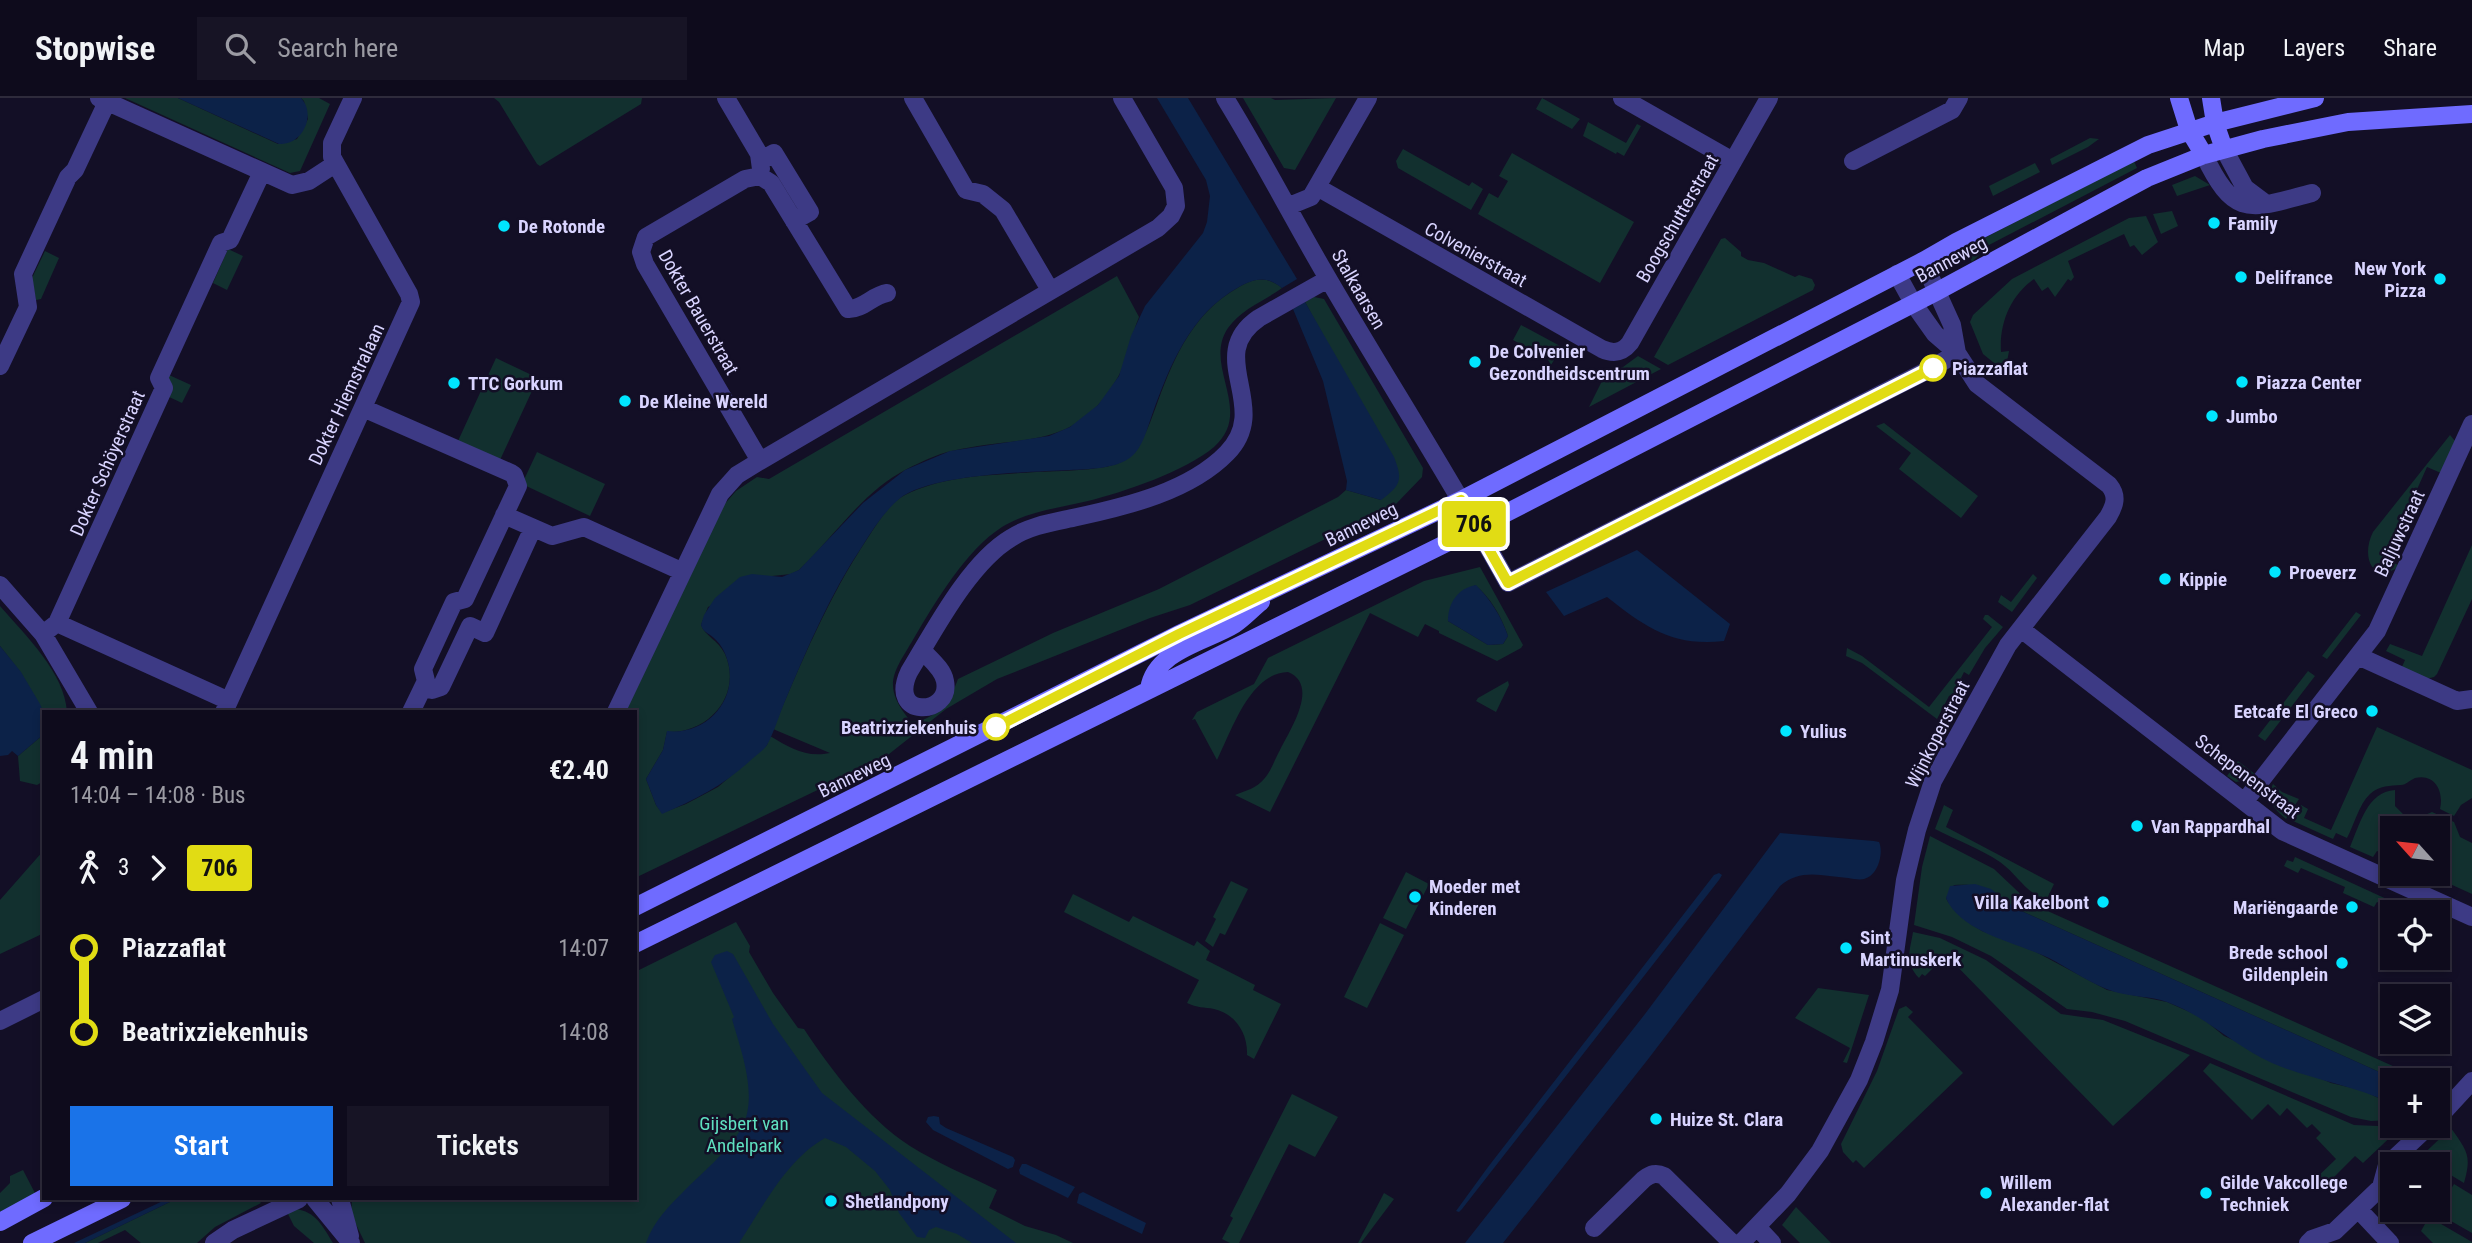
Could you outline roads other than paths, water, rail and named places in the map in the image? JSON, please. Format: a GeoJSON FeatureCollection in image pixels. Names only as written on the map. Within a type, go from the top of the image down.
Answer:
{"type":"FeatureCollection","features":[{"type":"Feature","properties":{"kind":"main road"},"geometry":{"type":"LineString","coordinates":[[2179,98],[2189,130],[2204,155]]}},
{"type":"Feature","properties":{"kind":"main road"},"geometry":{"type":"LineString","coordinates":[[2211,98],[2224,149]]}},
{"type":"Feature","properties":{"kind":"main road","name":"Banneweg"},"geometry":{"type":"LineString","coordinates":[[637,906],[1179,634],[1461,500],[2148,145],[2189,130],[2315,98]]}},
{"type":"Feature","properties":{"kind":"main road","name":"Banneweg"},"geometry":{"type":"LineString","coordinates":[[637,943],[1477,528],[1936,292],[2140,182],[2224,149],[2348,122],[2472,114]]}},
{"type":"Feature","properties":{"kind":"main road","name":"Banneweg"},"geometry":{"type":"LineString","coordinates":[[1149,689],[1155,672],[1167,659],[1236,624],[1279,586]]}},
{"type":"Feature","properties":{"kind":"main road"},"geometry":{"type":"LineString","coordinates":[[0,1222],[42,1199]]}},
{"type":"Feature","properties":{"kind":"main road"},"geometry":{"type":"LineString","coordinates":[[32,1243],[120,1200]]}},
{"type":"Feature","properties":{"kind":"street"},"geometry":{"type":"LineString","coordinates":[[0,366],[28,307],[23,274],[68,177],[75,170],[103,100],[262,172],[292,185],[299,185],[335,164],[332,143],[353,98]]}},
{"type":"Feature","properties":{"kind":"street"},"geometry":{"type":"LineString","coordinates":[[726,98],[760,168],[848,309],[854,310],[887,293]]}},
{"type":"Feature","properties":{"kind":"street"},"geometry":{"type":"LineString","coordinates":[[913,98],[966,190],[983,194],[1003,210],[1050,290]]}},
{"type":"Feature","properties":{"kind":"street"},"geometry":{"type":"LineString","coordinates":[[617,710],[681,571],[727,485],[760,461],[1165,223],[1176,206],[1174,188],[1122,98]]}},
{"type":"Feature","properties":{"kind":"street","name":"Stalkaarsen"},"geometry":{"type":"LineString","coordinates":[[1225,98],[1289,206],[1328,279],[1461,500]]}},
{"type":"Feature","properties":{"kind":"street"},"geometry":{"type":"LineString","coordinates":[[1289,206],[1311,197],[1368,98]]}},
{"type":"Feature","properties":{"kind":"street"},"geometry":{"type":"LineString","coordinates":[[1622,98],[1733,161]]}},
{"type":"Feature","properties":{"kind":"street","name":"Boogschutterstraat"},"geometry":{"type":"LineString","coordinates":[[1616,352],[1625,349],[1630,343],[1769,98]]}},
{"type":"Feature","properties":{"kind":"street"},"geometry":{"type":"LineString","coordinates":[[1853,161],[1952,110],[1959,98]]}},
{"type":"Feature","properties":{"kind":"street"},"geometry":{"type":"LineString","coordinates":[[2224,149],[2245,188],[2265,203]]}},
{"type":"Feature","properties":{"kind":"street"},"geometry":{"type":"LineString","coordinates":[[760,168],[774,153],[810,212],[794,221]]}},
{"type":"Feature","properties":{"kind":"street"},"geometry":{"type":"LineString","coordinates":[[2204,155],[2220,186],[2232,198],[2250,206],[2312,193]]}},
{"type":"Feature","properties":{"kind":"street","name":"Dokter Hiemstralaan"},"geometry":{"type":"LineString","coordinates":[[226,707],[411,302],[409,294],[335,164]]}},
{"type":"Feature","properties":{"kind":"street","name":"Dokter Bauerstraat"},"geometry":{"type":"LineString","coordinates":[[760,168],[652,232],[643,241],[641,252],[645,264],[760,461]]}},
{"type":"Feature","properties":{"kind":"street","name":"Dokter Schöyerstraat"},"geometry":{"type":"LineString","coordinates":[[50,628],[164,388],[159,378],[221,243],[230,240],[262,172]]}},
{"type":"Feature","properties":{"kind":"street","name":"Colvenierstraat"},"geometry":{"type":"LineString","coordinates":[[1317,187],[1602,349],[1616,352]]}},
{"type":"Feature","properties":{"kind":"street","name":"Wijnkoperstraat"},"geometry":{"type":"LineString","coordinates":[[1923,261],[1952,325],[1956,353]]}},
{"type":"Feature","properties":{"kind":"street","name":"Wijnkoperstraat"},"geometry":{"type":"LineString","coordinates":[[1741,1243],[1788,1194],[1820,1151],[1858,1080],[1874,1042],[1892,979],[1905,880],[1930,790],[2000,657],[2108,517],[2116,496],[2109,485],[1978,384],[1956,353],[1935,334],[1897,274]]}},
{"type":"Feature","properties":{"kind":"street"},"geometry":{"type":"LineString","coordinates":[[922,650],[962,589],[998,547],[1012,537],[1042,525],[1115,509],[1138,501],[1189,480],[1221,459],[1230,450],[1242,428],[1245,405],[1235,356],[1240,337],[1250,324],[1328,279]]}},
{"type":"Feature","properties":{"kind":"street"},"geometry":{"type":"LineString","coordinates":[[1461,500],[1508,583],[1933,368],[1956,353]]}},
{"type":"Feature","properties":{"kind":"street"},"geometry":{"type":"LineString","coordinates":[[363,408],[514,475],[518,486],[465,599],[454,602],[423,669],[426,681],[412,710]]}},
{"type":"Feature","properties":{"kind":"street","name":"Baljuwstraat"},"geometry":{"type":"LineString","coordinates":[[2245,801],[2380,626],[2472,424]]}},
{"type":"Feature","properties":{"kind":"street"},"geometry":{"type":"LineString","coordinates":[[505,514],[552,537],[584,527],[681,571]]}},
{"type":"Feature","properties":{"kind":"street"},"geometry":{"type":"LineString","coordinates":[[423,687],[432,690],[441,688],[470,626],[485,633],[533,528]]}},
{"type":"Feature","properties":{"kind":"street"},"geometry":{"type":"LineString","coordinates":[[0,585],[50,628],[226,707]]}},
{"type":"Feature","properties":{"kind":"street"},"geometry":{"type":"LineString","coordinates":[[50,628],[88,710]]}},
{"type":"Feature","properties":{"kind":"street","name":"Schepenenstraat"},"geometry":{"type":"LineString","coordinates":[[2021,629],[2283,831],[2472,917]]}},
{"type":"Feature","properties":{"kind":"street"},"geometry":{"type":"LineString","coordinates":[[2358,656],[2458,701],[2472,699]]}},
{"type":"Feature","properties":{"kind":"street"},"geometry":{"type":"LineString","coordinates":[[0,1021],[42,1000]]}},
{"type":"Feature","properties":{"kind":"street"},"geometry":{"type":"LineString","coordinates":[[2450,1105],[2472,1081]]}},
{"type":"Feature","properties":{"kind":"street"},"geometry":{"type":"LineString","coordinates":[[2308,1243],[2335,1231],[2381,1187],[2387,1165],[2416,1138]]}},
{"type":"Feature","properties":{"kind":"street"},"geometry":{"type":"LineString","coordinates":[[1594,1228],[1644,1179],[1653,1173],[1659,1173],[1732,1243]]}},
{"type":"Feature","properties":{"kind":"street"},"geometry":{"type":"LineString","coordinates":[[214,1243],[233,1230],[297,1200]]}},
{"type":"Feature","properties":{"kind":"street"},"geometry":{"type":"LineString","coordinates":[[316,1200],[351,1243],[340,1200]]}},
{"type":"Feature","properties":{"kind":"street"},"geometry":{"type":"LineString","coordinates":[[2358,1209],[2390,1243]]}},
{"type":"Feature","properties":{"kind":"street"},"geometry":{"type":"LineString","coordinates":[[1757,1227],[1772,1243]]}},
{"type":"Feature","properties":{"kind":"water"},"geometry":{"type":"Polygon","coordinates":[[[178,98],[301,98],[306,105],[307,121],[305,128],[294,140],[279,144],[178,98]]]}},
{"type":"Feature","properties":{"kind":"water"},"geometry":{"type":"Polygon","coordinates":[[[1157,98],[1188,98],[1297,279],[1282,288],[1266,280],[1251,282],[1222,298],[1207,311],[1184,342],[1175,360],[1142,443],[1125,461],[1093,469],[1006,473],[956,479],[933,484],[899,499],[875,527],[840,582],[811,641],[766,747],[721,784],[662,814],[646,779],[663,750],[667,731],[682,731],[707,721],[717,712],[729,687],[730,673],[725,654],[718,642],[701,625],[715,598],[740,577],[752,574],[782,577],[799,570],[863,503],[905,470],[950,451],[1049,436],[1070,427],[1098,405],[1119,376],[1131,336],[1145,306],[1203,233],[1207,222],[1210,196],[1206,180],[1157,98]]]}},
{"type":"Feature","properties":{"kind":"water"},"geometry":{"type":"Polygon","coordinates":[[[1305,302],[1394,457],[1399,471],[1398,482],[1381,500],[1346,490],[1347,481],[1323,381],[1293,309],[1305,302]]]}},
{"type":"Feature","properties":{"kind":"water"},"geometry":{"type":"Polygon","coordinates":[[[1637,550],[1730,624],[1724,641],[1675,638],[1647,626],[1607,597],[1564,616],[1546,592],[1637,550]]]}},
{"type":"Feature","properties":{"kind":"water"},"geometry":{"type":"Polygon","coordinates":[[[1476,585],[1491,602],[1502,622],[1508,636],[1503,644],[1488,645],[1448,621],[1455,597],[1464,589],[1476,585]]]}},
{"type":"Feature","properties":{"kind":"water"},"geometry":{"type":"Polygon","coordinates":[[[0,646],[21,672],[42,710],[42,736],[18,756],[12,751],[8,755],[0,756],[0,646]]]}},
{"type":"Feature","properties":{"kind":"water"},"geometry":{"type":"Polygon","coordinates":[[[1780,833],[1879,842],[1879,863],[1873,874],[1864,879],[1804,875],[1788,880],[1780,886],[1503,1243],[1465,1243],[1645,1014],[1780,833]]]}},
{"type":"Feature","properties":{"kind":"water"},"geometry":{"type":"Polygon","coordinates":[[[1714,875],[1722,875],[1719,880],[1462,1209],[1456,1211],[1714,875]]]}},
{"type":"Feature","properties":{"kind":"water"},"geometry":{"type":"Polygon","coordinates":[[[1975,884],[1991,889],[2017,909],[2380,1072],[2380,1098],[2272,1063],[2181,1008],[2161,1000],[2106,989],[2049,958],[1992,936],[1964,920],[1953,910],[1946,898],[1950,886],[1975,884]]]}},
{"type":"Feature","properties":{"kind":"water"},"geometry":{"type":"Polygon","coordinates":[[[727,951],[733,954],[773,1024],[822,1093],[1016,1243],[972,1243],[957,1234],[936,1227],[929,1230],[925,1238],[917,1237],[899,1213],[890,1190],[875,1171],[846,1147],[825,1138],[811,1147],[787,1171],[739,1243],[646,1243],[662,1215],[728,1147],[746,1118],[749,1090],[744,1060],[732,1019],[734,1017],[711,962],[715,955],[727,951]]]}},
{"type":"Feature","properties":{"kind":"water"},"geometry":{"type":"Polygon","coordinates":[[[928,1117],[939,1117],[940,1124],[946,1128],[1013,1157],[1013,1167],[1008,1169],[933,1130],[926,1122],[928,1117]]]}},
{"type":"Feature","properties":{"kind":"water"},"geometry":{"type":"Polygon","coordinates":[[[1022,1164],[1075,1187],[1068,1198],[1020,1174],[1022,1164]]]}},
{"type":"Feature","properties":{"kind":"water"},"geometry":{"type":"Polygon","coordinates":[[[1083,1192],[1146,1223],[1142,1234],[1077,1203],[1079,1194],[1083,1192]]]}},
{"type":"Feature","properties":{"kind":"water"},"geometry":{"type":"Polygon","coordinates":[[[165,1200],[174,1200],[85,1243],[74,1243],[165,1200]]]}},
{"type":"Feature","properties":{"kind":"place","name":"Family"},"geometry":{"type":"Point","coordinates":[2214,223]}},
{"type":"Feature","properties":{"kind":"place","name":"De Rotonde"},"geometry":{"type":"Point","coordinates":[504,226]}},
{"type":"Feature","properties":{"kind":"place","name":"Delifrance"},"geometry":{"type":"Point","coordinates":[2241,277]}},
{"type":"Feature","properties":{"kind":"place","name":"New York Pizza"},"geometry":{"type":"Point","coordinates":[2440,279]}},
{"type":"Feature","properties":{"kind":"place","name":"De Colvenier Gezondheidscentrum"},"geometry":{"type":"Point","coordinates":[1475,362]}},
{"type":"Feature","properties":{"kind":"place","name":"Piazzaflat"},"geometry":{"type":"Point","coordinates":[1933,368]}},
{"type":"Feature","properties":{"kind":"place","name":"Piazza Center"},"geometry":{"type":"Point","coordinates":[2242,382]}},
{"type":"Feature","properties":{"kind":"place","name":"TTC Gorkum"},"geometry":{"type":"Point","coordinates":[454,383]}},
{"type":"Feature","properties":{"kind":"place","name":"De Kleine Wereld"},"geometry":{"type":"Point","coordinates":[625,401]}},
{"type":"Feature","properties":{"kind":"place","name":"Jumbo"},"geometry":{"type":"Point","coordinates":[2212,416]}},
{"type":"Feature","properties":{"kind":"place","name":"Proeverz"},"geometry":{"type":"Point","coordinates":[2275,572]}},
{"type":"Feature","properties":{"kind":"place","name":"Kippie"},"geometry":{"type":"Point","coordinates":[2165,579]}},
{"type":"Feature","properties":{"kind":"place","name":"Eetcafe El Greco"},"geometry":{"type":"Point","coordinates":[2372,711]}},
{"type":"Feature","properties":{"kind":"place","name":"Beatrixziekenhuis"},"geometry":{"type":"Point","coordinates":[996,727]}},
{"type":"Feature","properties":{"kind":"place","name":"Yulius"},"geometry":{"type":"Point","coordinates":[1786,731]}},
{"type":"Feature","properties":{"kind":"place","name":"Van Rappardhal"},"geometry":{"type":"Point","coordinates":[2137,826]}},
{"type":"Feature","properties":{"kind":"place","name":"Moeder met Kinderen"},"geometry":{"type":"Point","coordinates":[1415,897]}},
{"type":"Feature","properties":{"kind":"place","name":"Villa Kakelbont"},"geometry":{"type":"Point","coordinates":[2103,902]}},
{"type":"Feature","properties":{"kind":"place","name":"Mariëngaarde"},"geometry":{"type":"Point","coordinates":[2352,907]}},
{"type":"Feature","properties":{"kind":"place","name":"Sint Martinuskerk"},"geometry":{"type":"Point","coordinates":[1846,948]}},
{"type":"Feature","properties":{"kind":"place","name":"Brede school Gildenplein"},"geometry":{"type":"Point","coordinates":[2342,963]}},
{"type":"Feature","properties":{"kind":"place","name":"Huize St. Clara"},"geometry":{"type":"Point","coordinates":[1656,1119]}},
{"type":"Feature","properties":{"kind":"place","name":"Willem Alexander-flat"},"geometry":{"type":"Point","coordinates":[1986,1193]}},
{"type":"Feature","properties":{"kind":"place","name":"Gilde Vakcollege Techniek"},"geometry":{"type":"Point","coordinates":[2206,1193]}},
{"type":"Feature","properties":{"kind":"place","name":"Shetlandpony"},"geometry":{"type":"Point","coordinates":[831,1201]}},
{"type":"Feature","properties":{"kind":"park label","name":"Gijsbert van Andelpark"},"geometry":{"type":"Point","coordinates":[744,1134]}}]}
